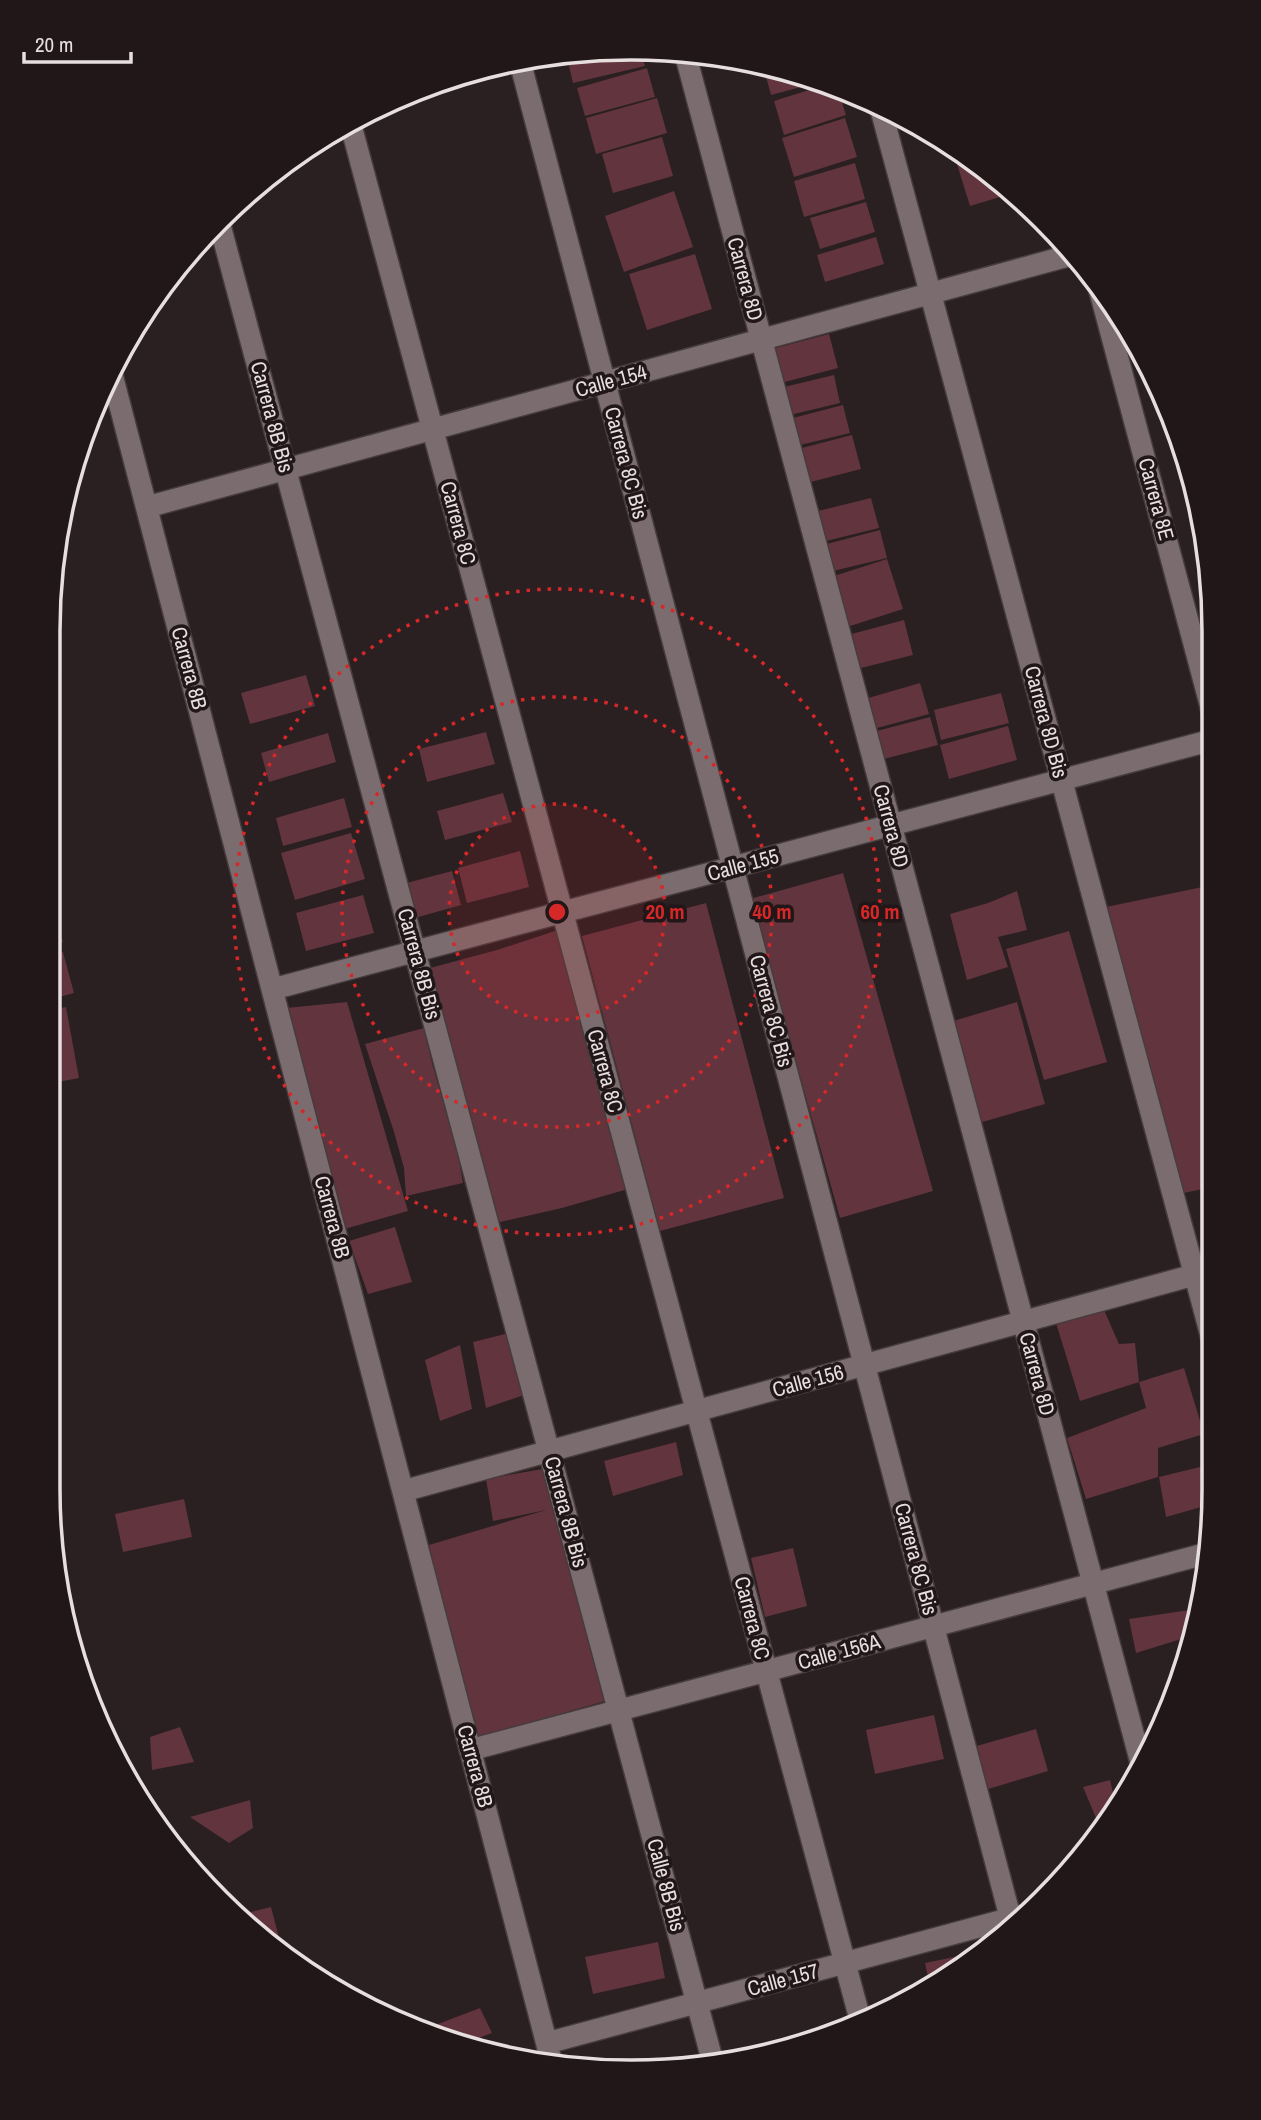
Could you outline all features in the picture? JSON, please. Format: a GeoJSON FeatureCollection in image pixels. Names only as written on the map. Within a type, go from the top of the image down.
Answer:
{"type":"FeatureCollection","features":[{"type":"Feature","properties":{"kind":"street","name":"Carrera 8D"},"geometry":{"type":"LineString","coordinates":[[688,63],[1138,1751]]}},
{"type":"Feature","properties":{"kind":"street","name":"Carrera 8C Bis"},"geometry":{"type":"LineString","coordinates":[[522,70],[1012,1914]]}},
{"type":"Feature","properties":{"kind":"street","name":"Carrera 8D Bis"},"geometry":{"type":"LineString","coordinates":[[883,118],[1062,780],[1202,1266]]}},
{"type":"Feature","properties":{"kind":"street","name":"Carrera 8C"},"geometry":{"type":"LineString","coordinates":[[353,132],[858,2013]]}},
{"type":"Feature","properties":{"kind":"street","name":"Carrera 8B Bis"},"geometry":{"type":"LineString","coordinates":[[222,232],[619,1710]]}},
{"type":"Feature","properties":{"kind":"street","name":"Calle 154"},"geometry":{"type":"LineString","coordinates":[[147,507],[1063,257]]}},
{"type":"Feature","properties":{"kind":"street","name":"Carrera 8E"},"geometry":{"type":"LineString","coordinates":[[1106,315],[1202,674]]}},
{"type":"Feature","properties":{"kind":"street","name":"Carrera 8B"},"geometry":{"type":"LineString","coordinates":[[115,385],[549,2051]]}},
{"type":"Feature","properties":{"kind":"street","name":"Calle 155"},"geometry":{"type":"LineString","coordinates":[[272,989],[1202,743]]}},
{"type":"Feature","properties":{"kind":"street","name":"Calle 156"},"geometry":{"type":"LineString","coordinates":[[403,1492],[1202,1274]]}},
{"type":"Feature","properties":{"kind":"street","name":"Calle 156A"},"geometry":{"type":"LineString","coordinates":[[470,1750],[1198,1556]]}},
{"type":"Feature","properties":{"kind":"street","name":"Calle 8B Bis"},"geometry":{"type":"LineString","coordinates":[[619,1710],[711,2055]]}},
{"type":"Feature","properties":{"kind":"street","name":"Calle 157"},"geometry":{"type":"LineString","coordinates":[[549,2051],[697,2003],[1002,1923]]}},
{"type":"Feature","properties":{"kind":"building"},"geometry":{"type":"Polygon","coordinates":[[[643,60],[645,66],[573,83],[568,63],[643,60]]]}},
{"type":"Feature","properties":{"kind":"building"},"geometry":{"type":"Polygon","coordinates":[[[647,68],[655,97],[585,116],[577,88],[647,68]]]}},
{"type":"Feature","properties":{"kind":"building"},"geometry":{"type":"Polygon","coordinates":[[[766,76],[803,87],[771,95],[766,76]]]}},
{"type":"Feature","properties":{"kind":"building"},"geometry":{"type":"Polygon","coordinates":[[[811,89],[841,100],[846,115],[784,135],[774,101],[811,89]]]}},
{"type":"Feature","properties":{"kind":"building"},"geometry":{"type":"Polygon","coordinates":[[[657,98],[667,133],[596,154],[586,118],[657,98]]]}},
{"type":"Feature","properties":{"kind":"building"},"geometry":{"type":"Polygon","coordinates":[[[845,118],[857,157],[794,177],[782,138],[845,118]]]}},
{"type":"Feature","properties":{"kind":"building"},"geometry":{"type":"Polygon","coordinates":[[[662,137],[673,176],[613,193],[602,154],[662,137]]]}},
{"type":"Feature","properties":{"kind":"building"},"geometry":{"type":"Polygon","coordinates":[[[956,162],[1002,197],[970,206],[956,162]]]}},
{"type":"Feature","properties":{"kind":"building"},"geometry":{"type":"Polygon","coordinates":[[[855,163],[865,199],[804,217],[794,181],[855,163]]]}},
{"type":"Feature","properties":{"kind":"building"},"geometry":{"type":"Polygon","coordinates":[[[674,191],[693,247],[624,272],[605,216],[674,191]]]}},
{"type":"Feature","properties":{"kind":"building"},"geometry":{"type":"Polygon","coordinates":[[[866,202],[875,232],[820,249],[810,218],[866,202]]]}},
{"type":"Feature","properties":{"kind":"building"},"geometry":{"type":"Polygon","coordinates":[[[876,237],[884,264],[825,282],[817,255],[876,237]]]}},
{"type":"Feature","properties":{"kind":"building"},"geometry":{"type":"Polygon","coordinates":[[[695,254],[712,309],[647,330],[629,274],[695,254]]]}},
{"type":"Feature","properties":{"kind":"building"},"geometry":{"type":"Polygon","coordinates":[[[829,334],[838,368],[781,383],[772,349],[829,334]]]}},
{"type":"Feature","properties":{"kind":"building"},"geometry":{"type":"Polygon","coordinates":[[[834,375],[840,403],[786,416],[780,388],[834,375]]]}},
{"type":"Feature","properties":{"kind":"building"},"geometry":{"type":"Polygon","coordinates":[[[843,405],[850,433],[792,447],[785,420],[843,405]]]}},
{"type":"Feature","properties":{"kind":"building"},"geometry":{"type":"Polygon","coordinates":[[[852,435],[861,469],[803,484],[794,450],[852,435]]]}},
{"type":"Feature","properties":{"kind":"building"},"geometry":{"type":"Polygon","coordinates":[[[871,498],[879,528],[818,543],[810,513],[871,498]]]}},
{"type":"Feature","properties":{"kind":"building"},"geometry":{"type":"Polygon","coordinates":[[[880,530],[887,558],[825,573],[819,546],[880,530]]]}},
{"type":"Feature","properties":{"kind":"building"},"geometry":{"type":"Polygon","coordinates":[[[887,559],[903,609],[844,628],[828,578],[887,559]]]}},
{"type":"Feature","properties":{"kind":"building"},"geometry":{"type":"Polygon","coordinates":[[[904,620],[913,655],[853,670],[844,636],[904,620]]]}},
{"type":"Feature","properties":{"kind":"building"},"geometry":{"type":"Polygon","coordinates":[[[306,675],[315,706],[250,724],[241,693],[306,675]]]}},
{"type":"Feature","properties":{"kind":"building"},"geometry":{"type":"Polygon","coordinates":[[[920,683],[929,714],[866,731],[858,701],[920,683]]]}},
{"type":"Feature","properties":{"kind":"building"},"geometry":{"type":"Polygon","coordinates":[[[1001,693],[1009,723],[941,740],[934,710],[1001,693]]]}},
{"type":"Feature","properties":{"kind":"building"},"geometry":{"type":"Polygon","coordinates":[[[930,717],[938,745],[880,760],[873,732],[930,717]]]}},
{"type":"Feature","properties":{"kind":"building"},"geometry":{"type":"Polygon","coordinates":[[[1008,726],[1017,760],[949,779],[940,745],[1008,726]]]}},
{"type":"Feature","properties":{"kind":"building"},"geometry":{"type":"Polygon","coordinates":[[[486,732],[495,764],[427,782],[419,749],[486,732]]]}},
{"type":"Feature","properties":{"kind":"building"},"geometry":{"type":"Polygon","coordinates":[[[328,733],[336,762],[269,782],[261,753],[328,733]]]}},
{"type":"Feature","properties":{"kind":"building"},"geometry":{"type":"Polygon","coordinates":[[[503,793],[512,822],[445,840],[437,811],[503,793]]]}},
{"type":"Feature","properties":{"kind":"building"},"geometry":{"type":"Polygon","coordinates":[[[344,798],[352,827],[283,846],[276,818],[344,798]]]}},
{"type":"Feature","properties":{"kind":"building"},"geometry":{"type":"Polygon","coordinates":[[[351,833],[365,879],[295,900],[281,853],[351,833]]]}},
{"type":"Feature","properties":{"kind":"building"},"geometry":{"type":"Polygon","coordinates":[[[520,851],[529,887],[467,903],[458,868],[520,851]]]}},
{"type":"Feature","properties":{"kind":"building"},"geometry":{"type":"Polygon","coordinates":[[[452,871],[461,905],[408,920],[399,885],[452,871]]]}},
{"type":"Feature","properties":{"kind":"building"},"geometry":{"type":"Polygon","coordinates":[[[843,873],[933,1191],[840,1218],[750,899],[843,873]]]}},
{"type":"Feature","properties":{"kind":"building"},"geometry":{"type":"Polygon","coordinates":[[[1202,887],[1202,1189],[1179,1194],[1106,907],[1202,887]]]}},
{"type":"Feature","properties":{"kind":"building"},"geometry":{"type":"Polygon","coordinates":[[[1017,891],[1027,930],[998,937],[1008,967],[967,980],[950,914],[1017,891]]]}},
{"type":"Feature","properties":{"kind":"building"},"geometry":{"type":"Polygon","coordinates":[[[363,895],[374,933],[306,951],[296,913],[363,895]]]}},
{"type":"Feature","properties":{"kind":"building"},"geometry":{"type":"Polygon","coordinates":[[[706,903],[784,1198],[660,1231],[582,936],[706,903]]]}},
{"type":"Feature","properties":{"kind":"building"},"geometry":{"type":"Polygon","coordinates":[[[564,928],[628,1189],[496,1223],[430,968],[564,928]]]}},
{"type":"Feature","properties":{"kind":"building"},"geometry":{"type":"Polygon","coordinates":[[[1069,931],[1107,1062],[1044,1080],[1006,949],[1069,931]]]}},
{"type":"Feature","properties":{"kind":"building"},"geometry":{"type":"Polygon","coordinates":[[[63,952],[74,993],[60,997],[60,953],[63,952]]]}},
{"type":"Feature","properties":{"kind":"building"},"geometry":{"type":"Polygon","coordinates":[[[347,1002],[408,1211],[341,1230],[286,1008],[347,1002]]]}},
{"type":"Feature","properties":{"kind":"building"},"geometry":{"type":"Polygon","coordinates":[[[1017,1002],[1045,1104],[979,1123],[950,1022],[1017,1002]]]}},
{"type":"Feature","properties":{"kind":"building"},"geometry":{"type":"Polygon","coordinates":[[[66,1007],[79,1078],[60,1082],[60,1008],[66,1007]]]}},
{"type":"Feature","properties":{"kind":"building"},"geometry":{"type":"Polygon","coordinates":[[[424,1028],[463,1183],[406,1196],[404,1168],[365,1044],[424,1028]]]}},
{"type":"Feature","properties":{"kind":"building"},"geometry":{"type":"Polygon","coordinates":[[[395,1227],[412,1282],[368,1294],[349,1241],[395,1227]]]}},
{"type":"Feature","properties":{"kind":"building"},"geometry":{"type":"Polygon","coordinates":[[[1104,1310],[1119,1344],[1135,1343],[1139,1382],[1080,1401],[1056,1323],[1104,1310]]]}},
{"type":"Feature","properties":{"kind":"building"},"geometry":{"type":"Polygon","coordinates":[[[509,1333],[524,1395],[486,1408],[473,1342],[509,1333]]]}},
{"type":"Feature","properties":{"kind":"building"},"geometry":{"type":"Polygon","coordinates":[[[460,1345],[472,1409],[440,1421],[425,1360],[460,1345]]]}},
{"type":"Feature","properties":{"kind":"building"},"geometry":{"type":"Polygon","coordinates":[[[1184,1368],[1202,1435],[1158,1448],[1158,1477],[1086,1499],[1067,1438],[1146,1408],[1139,1382],[1184,1368]]]}},
{"type":"Feature","properties":{"kind":"building"},"geometry":{"type":"Polygon","coordinates":[[[676,1442],[683,1475],[613,1496],[604,1461],[676,1442]]]}},
{"type":"Feature","properties":{"kind":"building"},"geometry":{"type":"Polygon","coordinates":[[[1202,1466],[1201,1507],[1166,1517],[1159,1477],[1202,1466]]]}},
{"type":"Feature","properties":{"kind":"building"},"geometry":{"type":"Polygon","coordinates":[[[548,1468],[580,1609],[605,1701],[478,1738],[459,1673],[429,1545],[546,1510],[493,1521],[486,1479],[548,1468]]]}},
{"type":"Feature","properties":{"kind":"building"},"geometry":{"type":"Polygon","coordinates":[[[184,1499],[192,1537],[123,1552],[115,1514],[184,1499]]]}},
{"type":"Feature","properties":{"kind":"building"},"geometry":{"type":"Polygon","coordinates":[[[793,1548],[807,1606],[765,1617],[751,1558],[793,1548]]]}},
{"type":"Feature","properties":{"kind":"building"},"geometry":{"type":"Polygon","coordinates":[[[1189,1610],[1181,1639],[1136,1653],[1129,1619],[1189,1610]]]}},
{"type":"Feature","properties":{"kind":"building"},"geometry":{"type":"Polygon","coordinates":[[[934,1715],[944,1759],[875,1774],[866,1730],[934,1715]]]}},
{"type":"Feature","properties":{"kind":"building"},"geometry":{"type":"Polygon","coordinates":[[[180,1727],[194,1762],[152,1770],[150,1737],[180,1727]]]}},
{"type":"Feature","properties":{"kind":"building"},"geometry":{"type":"Polygon","coordinates":[[[1036,1729],[1048,1771],[985,1790],[973,1747],[1036,1729]]]}},
{"type":"Feature","properties":{"kind":"building"},"geometry":{"type":"Polygon","coordinates":[[[1110,1780],[1113,1794],[1098,1817],[1096,1818],[1083,1787],[1110,1780]]]}},
{"type":"Feature","properties":{"kind":"building"},"geometry":{"type":"Polygon","coordinates":[[[250,1800],[253,1828],[229,1843],[190,1817],[250,1800]]]}},
{"type":"Feature","properties":{"kind":"building"},"geometry":{"type":"Polygon","coordinates":[[[271,1907],[280,1940],[254,1919],[248,1913],[271,1907]]]}},
{"type":"Feature","properties":{"kind":"building"},"geometry":{"type":"Polygon","coordinates":[[[658,1942],[665,1978],[593,1994],[585,1957],[658,1942]]]}},
{"type":"Feature","properties":{"kind":"building"},"geometry":{"type":"Polygon","coordinates":[[[960,1956],[928,1977],[925,1963],[960,1956]]]}},
{"type":"Feature","properties":{"kind":"building"},"geometry":{"type":"Polygon","coordinates":[[[480,2008],[492,2033],[476,2039],[434,2025],[480,2008]]]}}]}
